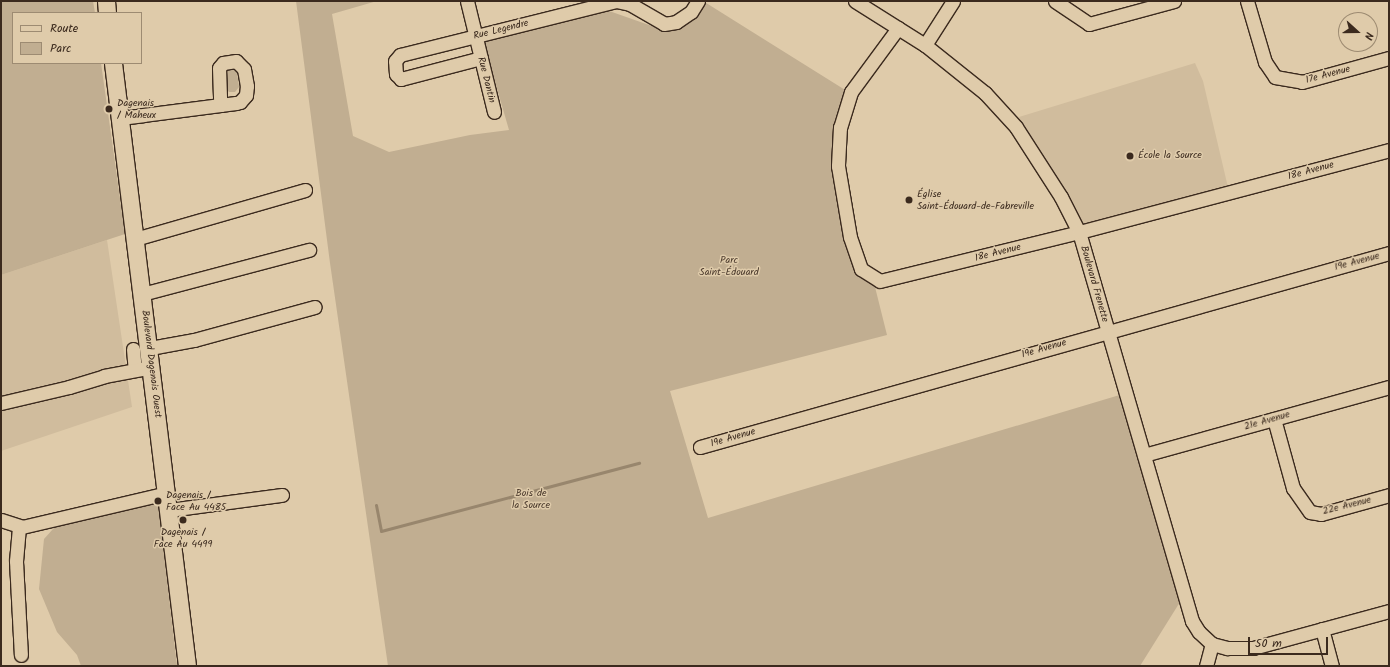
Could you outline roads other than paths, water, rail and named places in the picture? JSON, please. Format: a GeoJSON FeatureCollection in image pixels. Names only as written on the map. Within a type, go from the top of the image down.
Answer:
{"type":"FeatureCollection","features":[{"type":"Feature","properties":{"kind":"main road"},"geometry":{"type":"LineString","coordinates":[[106,1],[107,12]]}},
{"type":"Feature","properties":{"kind":"main road","name":"Boulevard Dagenais Ouest"},"geometry":{"type":"LineString","coordinates":[[113,64],[150,348],[187,666]]}},
{"type":"Feature","properties":{"kind":"street","name":"Rue Dantin"},"geometry":{"type":"LineString","coordinates":[[466,1],[494,112]]}},
{"type":"Feature","properties":{"kind":"street","name":"Rue Legendre"},"geometry":{"type":"LineString","coordinates":[[481,58],[401,79],[396,74],[395,61],[400,55],[616,1],[630,4],[664,24],[676,22],[691,12],[698,1]]}},
{"type":"Feature","properties":{"kind":"street","name":"Boulevard Frenette"},"geometry":{"type":"LineString","coordinates":[[855,1],[924,45],[985,94],[1016,127],[1061,197],[1079,232],[1192,621],[1212,644]]}},
{"type":"Feature","properties":{"kind":"street"},"geometry":{"type":"LineString","coordinates":[[924,45],[953,1]]}},
{"type":"Feature","properties":{"kind":"street"},"geometry":{"type":"LineString","coordinates":[[1055,1],[1074,17],[1088,24],[1174,1]]}},
{"type":"Feature","properties":{"kind":"street","name":"17e Avenue"},"geometry":{"type":"LineString","coordinates":[[1247,1],[1265,62],[1275,77],[1302,82],[1389,58]]}},
{"type":"Feature","properties":{"kind":"street","name":"18e Avenue"},"geometry":{"type":"LineString","coordinates":[[898,28],[851,92],[840,127],[838,166],[850,237],[861,269],[880,282],[1079,232],[1389,150]]}},
{"type":"Feature","properties":{"kind":"street"},"geometry":{"type":"LineString","coordinates":[[120,118],[220,105]]}},
{"type":"Feature","properties":{"kind":"street"},"geometry":{"type":"LineString","coordinates":[[135,239],[305,190]]}},
{"type":"Feature","properties":{"kind":"street"},"geometry":{"type":"LineString","coordinates":[[142,294],[309,250]]}},
{"type":"Feature","properties":{"kind":"street","name":"19e Avenue"},"geometry":{"type":"LineString","coordinates":[[700,447],[1107,331],[1389,253]]}},
{"type":"Feature","properties":{"kind":"street"},"geometry":{"type":"LineString","coordinates":[[150,348],[194,340],[315,307]]}},
{"type":"Feature","properties":{"kind":"street"},"geometry":{"type":"LineString","coordinates":[[133,349],[135,370]]}},
{"type":"Feature","properties":{"kind":"street"},"geometry":{"type":"LineString","coordinates":[[1,403],[152,367]]}},
{"type":"Feature","properties":{"kind":"street","name":"21e Avenue"},"geometry":{"type":"LineString","coordinates":[[1144,455],[1389,387]]}},
{"type":"Feature","properties":{"kind":"street","name":"22e Avenue"},"geometry":{"type":"LineString","coordinates":[[1274,419],[1293,488],[1310,512],[1321,514],[1389,495]]}},
{"type":"Feature","properties":{"kind":"street"},"geometry":{"type":"LineString","coordinates":[[1,520],[18,528],[168,502],[282,495]]}},
{"type":"Feature","properties":{"kind":"street"},"geometry":{"type":"LineString","coordinates":[[18,528],[17,566],[21,655]]}},
{"type":"Feature","properties":{"kind":"street"},"geometry":{"type":"LineString","coordinates":[[1206,666],[1212,644],[1226,648],[1253,648],[1389,611]]}},
{"type":"Feature","properties":{"kind":"street"},"geometry":{"type":"LineString","coordinates":[[1322,629],[1332,666]]}},
{"type":"Feature","properties":{"kind":"waterway"},"geometry":{"type":"LineString","coordinates":[[376,505],[381,531],[639,463]]}},
{"type":"Feature","properties":{"kind":"place","name":"Dagenais / Maheux"},"geometry":{"type":"Point","coordinates":[109,109]}},
{"type":"Feature","properties":{"kind":"place","name":"École la Source"},"geometry":{"type":"Point","coordinates":[1130,156]}},
{"type":"Feature","properties":{"kind":"place","name":"Église Saint-Édouard-de-Fabreville"},"geometry":{"type":"Point","coordinates":[909,200]}},
{"type":"Feature","properties":{"kind":"place","name":"Dagenais / Face Au 4485"},"geometry":{"type":"Point","coordinates":[158,501]}},
{"type":"Feature","properties":{"kind":"place","name":"Dagenais / Face Au 4499"},"geometry":{"type":"Point","coordinates":[183,520]}},
{"type":"Feature","properties":{"kind":"park label","name":"Parc Saint-Édouard"},"geometry":{"type":"Point","coordinates":[729,266]}},
{"type":"Feature","properties":{"kind":"park label","name":"Bois de la Source"},"geometry":{"type":"Point","coordinates":[531,498]}}]}
